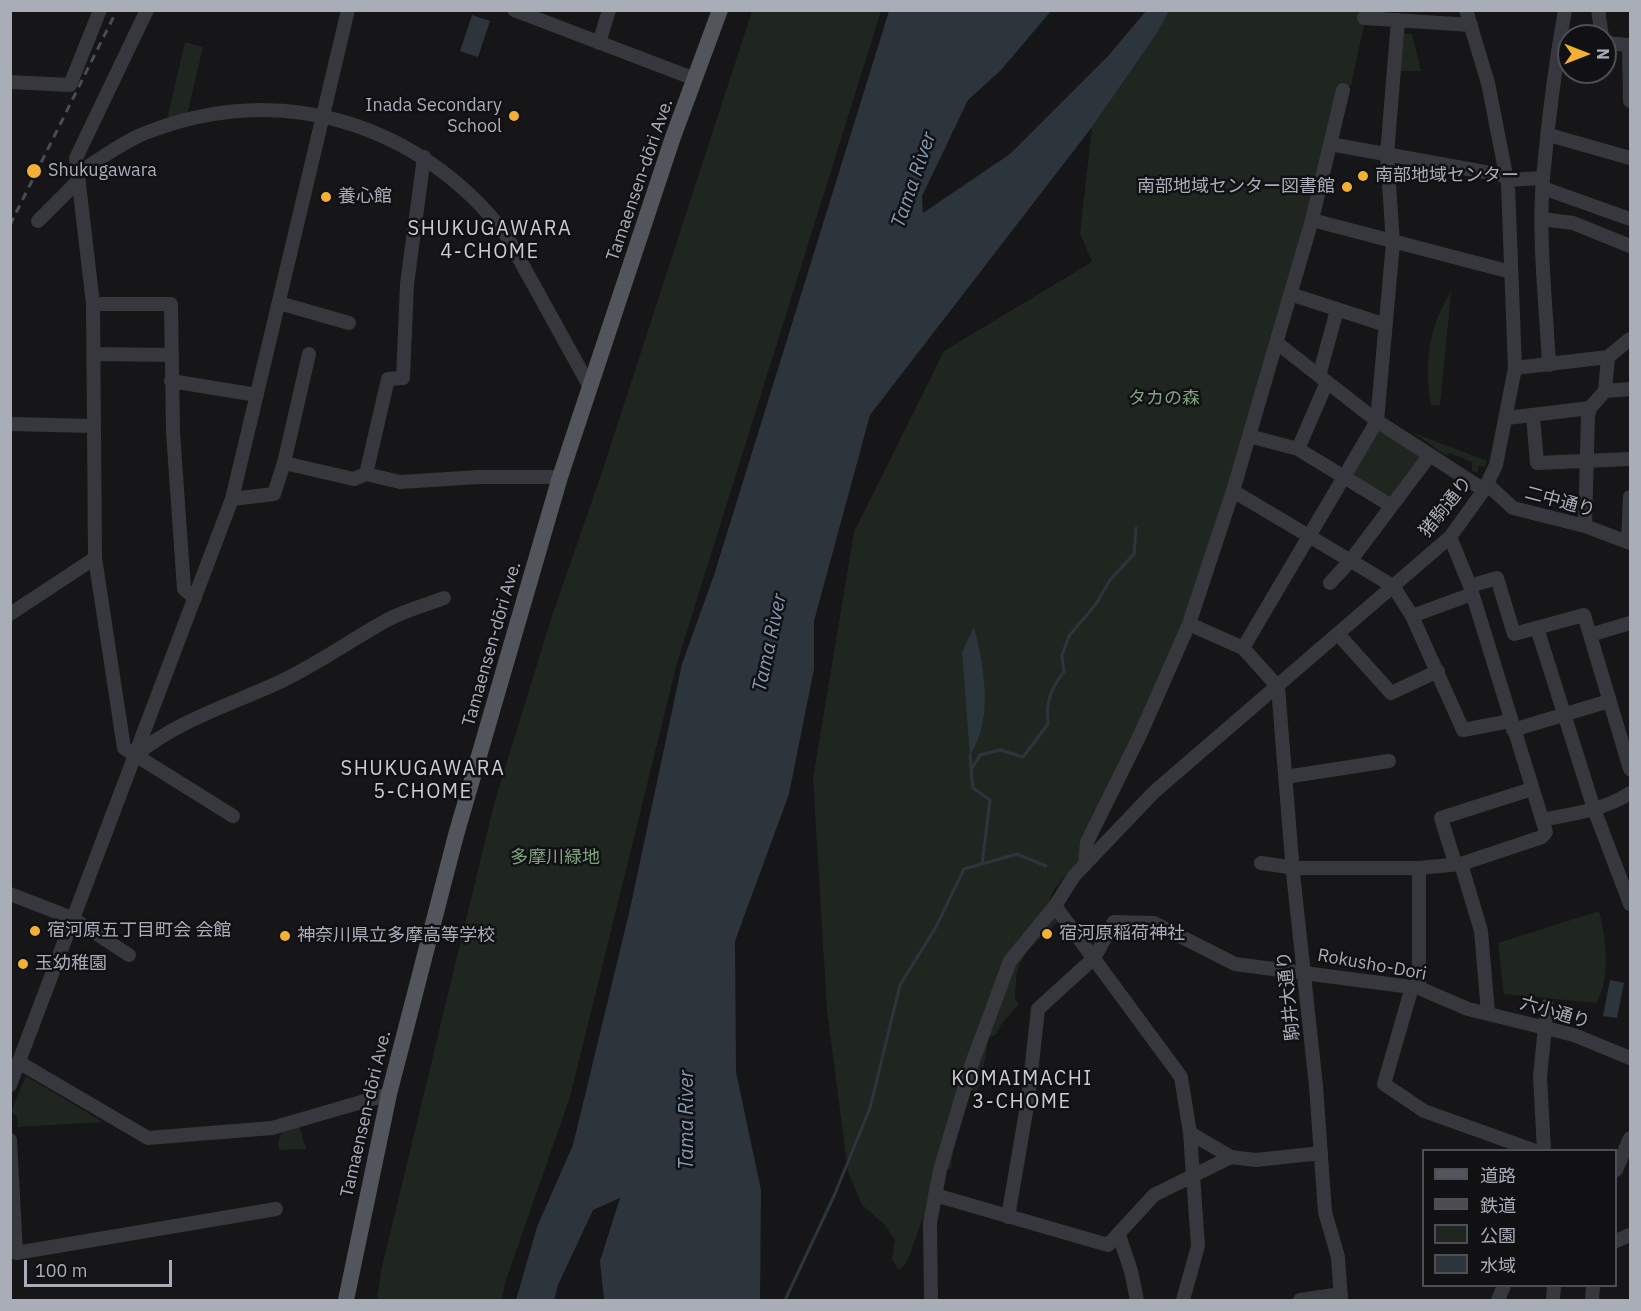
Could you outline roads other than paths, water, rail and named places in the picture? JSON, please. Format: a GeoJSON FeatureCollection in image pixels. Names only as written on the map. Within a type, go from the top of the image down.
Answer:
{"type":"FeatureCollection","features":[{"type":"Feature","properties":{"kind":"main road","name":"Tamaensen-dōri Ave."},"geometry":{"type":"LineString","coordinates":[[346,1300],[389,1094],[456,835],[560,477],[720,10]]}},
{"type":"Feature","properties":{"kind":"street"},"geometry":{"type":"LineString","coordinates":[[10,82],[69,85],[100,10]]}},
{"type":"Feature","properties":{"kind":"street"},"geometry":{"type":"LineString","coordinates":[[147,10],[76,158],[93,304],[95,558],[124,748],[233,816]]}},
{"type":"Feature","properties":{"kind":"street"},"geometry":{"type":"LineString","coordinates":[[10,1085],[136,755],[156,694],[232,499],[348,10]]}},
{"type":"Feature","properties":{"kind":"street"},"geometry":{"type":"LineString","coordinates":[[514,10],[695,79]]}},
{"type":"Feature","properties":{"kind":"street"},"geometry":{"type":"LineString","coordinates":[[599,43],[609,10]]}},
{"type":"Feature","properties":{"kind":"street","name":"猪駒通り"},"geometry":{"type":"LineString","coordinates":[[931,1300],[930,1223],[948,1136],[1010,961],[1055,906],[1074,876],[1179,768],[1278,687],[1450,537],[1486,488],[1503,444],[1515,368],[1511,272],[1507,178],[1488,83],[1466,10]]}},
{"type":"Feature","properties":{"kind":"street"},"geometry":{"type":"LineString","coordinates":[[1549,365],[1542,219],[1543,183],[1553,78],[1565,10]]}},
{"type":"Feature","properties":{"kind":"street"},"geometry":{"type":"LineString","coordinates":[[1364,18],[1471,25]]}},
{"type":"Feature","properties":{"kind":"street"},"geometry":{"type":"LineString","coordinates":[[1243,648],[1377,421],[1393,243],[1387,155],[1398,20]]}},
{"type":"Feature","properties":{"kind":"street"},"geometry":{"type":"LineString","coordinates":[[1617,44],[1629,45],[1630,100]]}},
{"type":"Feature","properties":{"kind":"street"},"geometry":{"type":"LineString","coordinates":[[1085,865],[1087,842],[1141,733],[1189,624],[1233,491],[1312,220],[1343,90]]}},
{"type":"Feature","properties":{"kind":"street"},"geometry":{"type":"LineString","coordinates":[[39,221],[77,177],[145,133],[177,122],[254,110],[324,115],[362,128],[424,157],[456,180],[506,235],[590,387]]}},
{"type":"Feature","properties":{"kind":"street"},"geometry":{"type":"LineString","coordinates":[[1549,135],[1630,158]]}},
{"type":"Feature","properties":{"kind":"street"},"geometry":{"type":"LineString","coordinates":[[1330,144],[1543,183],[1630,219]]}},
{"type":"Feature","properties":{"kind":"street"},"geometry":{"type":"LineString","coordinates":[[366,474],[388,379],[403,378],[407,284],[424,157]]}},
{"type":"Feature","properties":{"kind":"street"},"geometry":{"type":"LineString","coordinates":[[1542,219],[1573,223],[1630,246]]}},
{"type":"Feature","properties":{"kind":"street"},"geometry":{"type":"LineString","coordinates":[[1312,220],[1511,272]]}},
{"type":"Feature","properties":{"kind":"street"},"geometry":{"type":"LineString","coordinates":[[1290,294],[1386,325]]}},
{"type":"Feature","properties":{"kind":"street"},"geometry":{"type":"LineString","coordinates":[[279,303],[349,323]]}},
{"type":"Feature","properties":{"kind":"street"},"geometry":{"type":"LineString","coordinates":[[93,304],[171,304],[171,381],[184,589],[195,598]]}},
{"type":"Feature","properties":{"kind":"street"},"geometry":{"type":"LineString","coordinates":[[1298,449],[1323,379],[1337,310]]}},
{"type":"Feature","properties":{"kind":"street"},"geometry":{"type":"LineString","coordinates":[[1515,368],[1608,357],[1630,339]]}},
{"type":"Feature","properties":{"kind":"street","name":"二中通り"},"geometry":{"type":"LineString","coordinates":[[1276,343],[1377,421],[1486,488],[1513,508],[1585,526],[1629,542]]}},
{"type":"Feature","properties":{"kind":"street"},"geometry":{"type":"LineString","coordinates":[[94,354],[172,355]]}},
{"type":"Feature","properties":{"kind":"street"},"geometry":{"type":"LineString","coordinates":[[232,499],[274,494],[284,464],[309,354]]}},
{"type":"Feature","properties":{"kind":"street"},"geometry":{"type":"LineString","coordinates":[[1585,526],[1590,408],[1605,391],[1608,357]]}},
{"type":"Feature","properties":{"kind":"street"},"geometry":{"type":"LineString","coordinates":[[171,381],[257,395]]}},
{"type":"Feature","properties":{"kind":"street"},"geometry":{"type":"LineString","coordinates":[[1605,391],[1630,388]]}},
{"type":"Feature","properties":{"kind":"street"},"geometry":{"type":"LineString","coordinates":[[1507,418],[1590,408]]}},
{"type":"Feature","properties":{"kind":"street"},"geometry":{"type":"LineString","coordinates":[[1533,416],[1538,463],[1630,459]]}},
{"type":"Feature","properties":{"kind":"street"},"geometry":{"type":"LineString","coordinates":[[10,424],[93,426]]}},
{"type":"Feature","properties":{"kind":"street"},"geometry":{"type":"LineString","coordinates":[[1249,436],[1298,449],[1390,505]]}},
{"type":"Feature","properties":{"kind":"street"},"geometry":{"type":"LineString","coordinates":[[1330,583],[1351,560],[1430,454]]}},
{"type":"Feature","properties":{"kind":"street"},"geometry":{"type":"LineString","coordinates":[[284,464],[354,478],[366,474],[400,482],[479,477],[560,477]]}},
{"type":"Feature","properties":{"kind":"street"},"geometry":{"type":"LineString","coordinates":[[1233,491],[1393,586],[1412,616],[1463,730],[1511,725],[1562,715],[1609,701]]}},
{"type":"Feature","properties":{"kind":"street"},"geometry":{"type":"LineString","coordinates":[[1629,542],[1630,497]]}},
{"type":"Feature","properties":{"kind":"street"},"geometry":{"type":"LineString","coordinates":[[1261,863],[1293,868],[1419,868],[1458,864],[1542,837],[1546,832],[1471,590],[1450,537]]}},
{"type":"Feature","properties":{"kind":"street"},"geometry":{"type":"LineString","coordinates":[[10,614],[95,558]]}},
{"type":"Feature","properties":{"kind":"street"},"geometry":{"type":"LineString","coordinates":[[1412,616],[1497,578],[1514,633],[1584,615],[1630,769]]}},
{"type":"Feature","properties":{"kind":"street"},"geometry":{"type":"LineString","coordinates":[[136,755],[153,741],[216,708],[275,684],[335,653],[391,618],[444,598]]}},
{"type":"Feature","properties":{"kind":"street"},"geometry":{"type":"LineString","coordinates":[[1590,635],[1630,623]]}},
{"type":"Feature","properties":{"kind":"street"},"geometry":{"type":"LineString","coordinates":[[1189,624],[1243,648],[1278,687]]}},
{"type":"Feature","properties":{"kind":"street"},"geometry":{"type":"LineString","coordinates":[[1537,628],[1562,715],[1630,904]]}},
{"type":"Feature","properties":{"kind":"street"},"geometry":{"type":"LineString","coordinates":[[1338,634],[1391,693],[1438,671]]}},
{"type":"Feature","properties":{"kind":"street","name":"駒井大通り"},"geometry":{"type":"LineString","coordinates":[[1278,687],[1293,868],[1322,1153],[1325,1212],[1338,1257],[1341,1298]]}},
{"type":"Feature","properties":{"kind":"street"},"geometry":{"type":"LineString","coordinates":[[1285,777],[1389,761]]}},
{"type":"Feature","properties":{"kind":"street"},"geometry":{"type":"LineString","coordinates":[[1488,1013],[1481,931],[1441,818],[1532,789]]}},
{"type":"Feature","properties":{"kind":"street"},"geometry":{"type":"LineString","coordinates":[[1542,820],[1617,802],[1630,793]]}},
{"type":"Feature","properties":{"kind":"street"},"geometry":{"type":"LineString","coordinates":[[1419,868],[1416,987],[1384,1084],[1424,1111],[1530,1149]]}},
{"type":"Feature","properties":{"kind":"street"},"geometry":{"type":"LineString","coordinates":[[10,894],[72,918],[129,955]]}},
{"type":"Feature","properties":{"kind":"street"},"geometry":{"type":"LineString","coordinates":[[1055,906],[1181,1077],[1190,1133],[1191,1176],[1198,1246],[1183,1300]]}},
{"type":"Feature","properties":{"kind":"street","name":"Rokusho-Dori"},"geometry":{"type":"LineString","coordinates":[[1094,958],[1114,922],[1154,923],[1235,964],[1416,987]]}},
{"type":"Feature","properties":{"kind":"street"},"geometry":{"type":"LineString","coordinates":[[1008,1217],[1028,1100],[1038,1008],[1094,958]]}},
{"type":"Feature","properties":{"kind":"street","name":"六小通り"},"geometry":{"type":"LineString","coordinates":[[1416,987],[1467,1009],[1546,1027],[1630,1058]]}},
{"type":"Feature","properties":{"kind":"street"},"geometry":{"type":"LineString","coordinates":[[1544,1149],[1540,1077],[1547,1006]]}},
{"type":"Feature","properties":{"kind":"street"},"geometry":{"type":"LineString","coordinates":[[20,1063],[148,1138],[272,1128],[389,1094]]}},
{"type":"Feature","properties":{"kind":"street"},"geometry":{"type":"LineString","coordinates":[[1190,1133],[1231,1157],[1256,1160],[1322,1153]]}},
{"type":"Feature","properties":{"kind":"street"},"geometry":{"type":"LineString","coordinates":[[1617,1168],[1630,1138]]}},
{"type":"Feature","properties":{"kind":"street"},"geometry":{"type":"LineString","coordinates":[[10,1140],[16,1253],[276,1209]]}},
{"type":"Feature","properties":{"kind":"street"},"geometry":{"type":"LineString","coordinates":[[935,1195],[1108,1245],[1154,1195],[1231,1157]]}},
{"type":"Feature","properties":{"kind":"street"},"geometry":{"type":"LineString","coordinates":[[1119,1235],[1131,1271],[1137,1300]]}},
{"type":"Feature","properties":{"kind":"street"},"geometry":{"type":"LineString","coordinates":[[1300,1300],[1341,1298]]}},
{"type":"Feature","properties":{"kind":"water","name":"Tama River"},"geometry":{"type":"Polygon","coordinates":[[[889,11],[1051,11],[1001,70],[968,100],[922,196],[923,213],[1010,154],[1108,56],[1146,11],[1169,11],[1157,33],[1092,127],[870,415],[814,621],[814,669],[789,794],[735,941],[736,1072],[761,1190],[760,1300],[604,1300],[600,1261],[620,1198],[593,1210],[558,1285],[554,1300],[516,1300],[537,1227],[573,1145],[630,909],[682,664],[714,575],[889,11]]]}},
{"type":"Feature","properties":{"kind":"water"},"geometry":{"type":"Polygon","coordinates":[[[472,15],[490,21],[478,57],[460,51],[472,15]]]}},
{"type":"Feature","properties":{"kind":"water"},"geometry":{"type":"Polygon","coordinates":[[[974,627],[985,692],[982,725],[970,755],[962,652],[974,627]]]}},
{"type":"Feature","properties":{"kind":"water"},"geometry":{"type":"Polygon","coordinates":[[[1610,980],[1624,983],[1617,1018],[1603,1016],[1610,980]]]}},
{"type":"Feature","properties":{"kind":"waterway"},"geometry":{"type":"LineString","coordinates":[[982,864],[990,800],[973,788],[971,770],[980,755],[1000,750],[1023,757],[1048,724],[1048,702],[1055,684],[1064,672],[1062,655],[1069,636],[1096,604],[1110,580],[1134,554],[1136,528]]}},
{"type":"Feature","properties":{"kind":"waterway"},"geometry":{"type":"LineString","coordinates":[[970,755],[971,768]]}},
{"type":"Feature","properties":{"kind":"waterway"},"geometry":{"type":"LineString","coordinates":[[785,1300],[834,1196],[870,1108],[900,985],[936,927],[964,869],[1017,854],[1046,866]]}},
{"type":"Feature","properties":{"kind":"railway"},"geometry":{"type":"LineString","coordinates":[[10,225],[117,10]]}},
{"type":"Feature","properties":{"kind":"place","name":"Inada Secondary School"},"geometry":{"type":"Point","coordinates":[514,116]}},
{"type":"Feature","properties":{"kind":"place","name":"Shukugawara"},"geometry":{"type":"Point","coordinates":[34,171]}},
{"type":"Feature","properties":{"kind":"place","name":"南部地域センター"},"geometry":{"type":"Point","coordinates":[1363,176]}},
{"type":"Feature","properties":{"kind":"place","name":"南部地域センター図書館"},"geometry":{"type":"Point","coordinates":[1347,187]}},
{"type":"Feature","properties":{"kind":"place","name":"養心館"},"geometry":{"type":"Point","coordinates":[326,197]}},
{"type":"Feature","properties":{"kind":"place","name":"宿河原五丁目町会 会館"},"geometry":{"type":"Point","coordinates":[35,931]}},
{"type":"Feature","properties":{"kind":"place","name":"宿河原稲荷神社"},"geometry":{"type":"Point","coordinates":[1047,934]}},
{"type":"Feature","properties":{"kind":"place","name":"神奈川県立多摩高等学校"},"geometry":{"type":"Point","coordinates":[285,936]}},
{"type":"Feature","properties":{"kind":"place","name":"玉幼稚園"},"geometry":{"type":"Point","coordinates":[23,964]}},
{"type":"Feature","properties":{"kind":"district","name":"SHUKUGAWARA 4-CHOME"},"geometry":{"type":"Point","coordinates":[490,240]}},
{"type":"Feature","properties":{"kind":"district","name":"SHUKUGAWARA 5-CHOME"},"geometry":{"type":"Point","coordinates":[423,780]}},
{"type":"Feature","properties":{"kind":"district","name":"KOMAIMACHI 3-CHOME"},"geometry":{"type":"Point","coordinates":[1022,1090]}},
{"type":"Feature","properties":{"kind":"park label","name":"タカの森"},"geometry":{"type":"Point","coordinates":[1164,399]}},
{"type":"Feature","properties":{"kind":"park label","name":"多摩川緑地"},"geometry":{"type":"Point","coordinates":[555,858]}}]}
